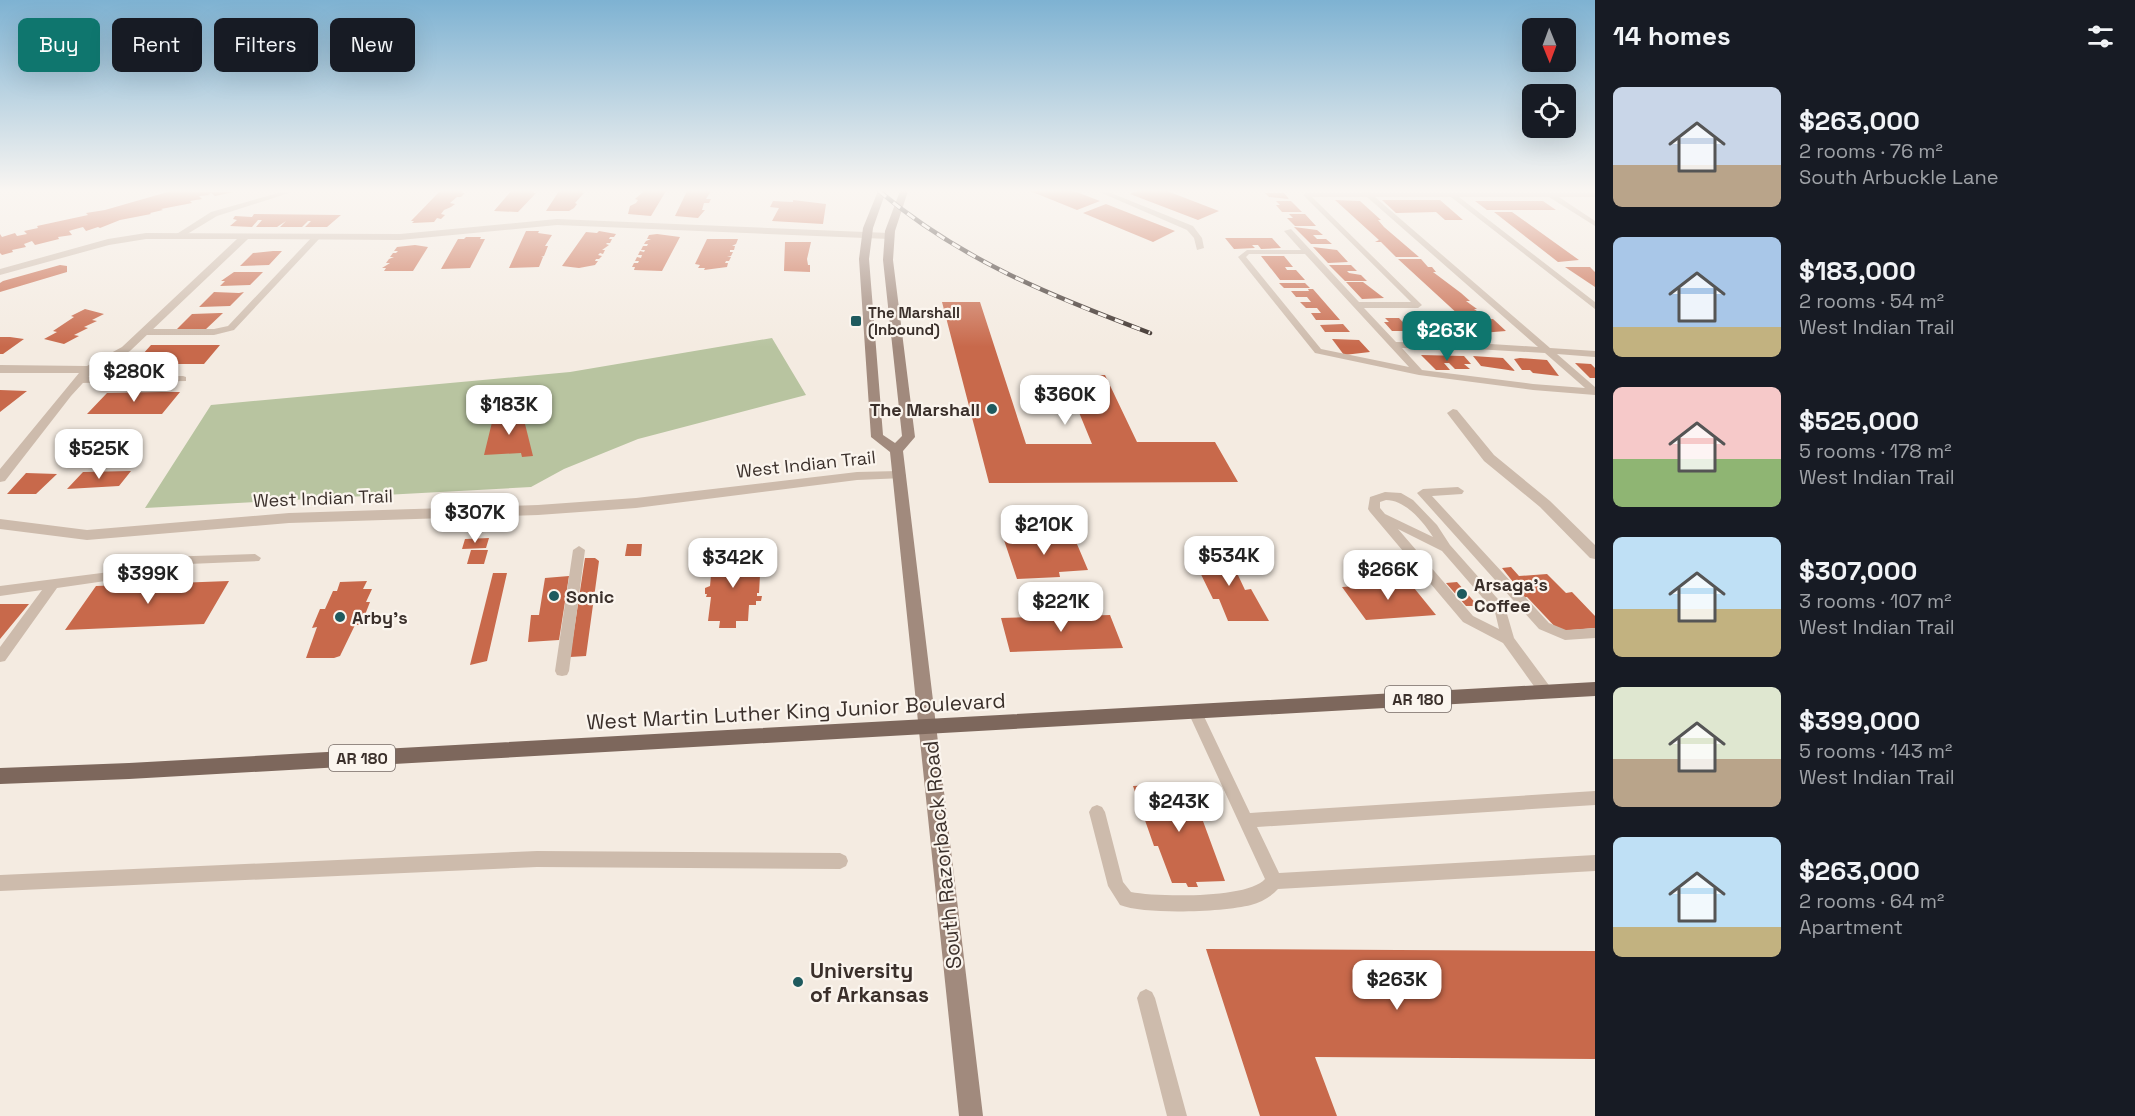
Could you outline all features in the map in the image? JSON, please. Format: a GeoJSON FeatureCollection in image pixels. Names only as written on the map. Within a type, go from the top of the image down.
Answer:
{"type":"FeatureCollection","features":[{"type":"Feature","properties":{"kind":"main road"},"geometry":{"type":"LineString","coordinates":[[866,243],[864,276],[877,437],[896,450],[909,437],[888,260],[889,243]]}},
{"type":"Feature","properties":{"kind":"main road","name":"South Razorback Road"},"geometry":{"type":"LineString","coordinates":[[896,450],[971,1116]]}},
{"type":"Feature","properties":{"kind":"main road","name":"West Martin Luther King Junior Boulevard"},"geometry":{"type":"LineString","coordinates":[[0,776],[1593,691]]}},
{"type":"Feature","properties":{"kind":"street"},"geometry":{"type":"LineString","coordinates":[[0,272],[104,243]]}},
{"type":"Feature","properties":{"kind":"street"},"geometry":{"type":"LineString","coordinates":[[0,478],[89,370],[126,349],[239,243]]}},
{"type":"Feature","properties":{"kind":"street"},"geometry":{"type":"LineString","coordinates":[[0,369],[89,370]]}},
{"type":"Feature","properties":{"kind":"street"},"geometry":{"type":"LineString","coordinates":[[1453,413],[1489,458],[1545,504],[1595,554]]}},
{"type":"Feature","properties":{"kind":"street","name":"West Indian Trail"},"geometry":{"type":"LineString","coordinates":[[0,524],[87,535],[289,518],[538,510],[675,499],[857,476],[899,475]]}},
{"type":"Feature","properties":{"kind":"lane"},"geometry":{"type":"LineString","coordinates":[[146,332],[214,332],[231,328],[311,243]]}},
{"type":"Feature","properties":{"kind":"lane"},"geometry":{"type":"LineString","coordinates":[[1199,243],[1200,248]]}},
{"type":"Feature","properties":{"kind":"lane"},"geometry":{"type":"LineString","coordinates":[[1300,243],[1419,372]]}},
{"type":"Feature","properties":{"kind":"lane"},"geometry":{"type":"LineString","coordinates":[[1355,243],[1418,305],[1356,305]]}},
{"type":"Feature","properties":{"kind":"lane"},"geometry":{"type":"LineString","coordinates":[[1423,243],[1595,392]]}},
{"type":"Feature","properties":{"kind":"lane"},"geometry":{"type":"LineString","coordinates":[[1514,243],[1595,306]]}},
{"type":"Feature","properties":{"kind":"lane"},"geometry":{"type":"LineString","coordinates":[[1308,252],[1247,252],[1242,257],[1318,351],[1419,372],[1533,387],[1595,392]]}},
{"type":"Feature","properties":{"kind":"lane"},"geometry":{"type":"LineString","coordinates":[[1393,345],[1475,346],[1595,354]]}},
{"type":"Feature","properties":{"kind":"lane"},"geometry":{"type":"LineString","coordinates":[[80,380],[183,379]]}},
{"type":"Feature","properties":{"kind":"lane"},"geometry":{"type":"LineString","coordinates":[[1458,490],[1423,493],[1544,626],[1565,635],[1595,633]]}},
{"type":"Feature","properties":{"kind":"lane"},"geometry":{"type":"LineString","coordinates":[[1508,639],[1468,619],[1374,509],[1374,500],[1385,496],[1396,496],[1409,502],[1433,528],[1446,548],[1501,610],[1508,639],[1546,692]]}},
{"type":"Feature","properties":{"kind":"lane"},"geometry":{"type":"LineString","coordinates":[[1381,516],[1446,548]]}},
{"type":"Feature","properties":{"kind":"lane"},"geometry":{"type":"LineString","coordinates":[[562,671],[579,550]]}},
{"type":"Feature","properties":{"kind":"lane"},"geometry":{"type":"LineString","coordinates":[[0,591],[126,574],[163,561],[255,558]]}},
{"type":"Feature","properties":{"kind":"lane"},"geometry":{"type":"LineString","coordinates":[[0,657],[52,585]]}},
{"type":"Feature","properties":{"kind":"lane"},"geometry":{"type":"LineString","coordinates":[[1195,712],[1274,881]]}},
{"type":"Feature","properties":{"kind":"lane"},"geometry":{"type":"LineString","coordinates":[[1246,820],[1595,798]]}},
{"type":"Feature","properties":{"kind":"lane"},"geometry":{"type":"LineString","coordinates":[[1097,812],[1116,886],[1126,899],[1221,902],[1252,898],[1265,893],[1274,881]]}},
{"type":"Feature","properties":{"kind":"lane"},"geometry":{"type":"LineString","coordinates":[[0,883],[537,859],[840,861]]}},
{"type":"Feature","properties":{"kind":"lane"},"geometry":{"type":"LineString","coordinates":[[1274,881],[1595,863]]}},
{"type":"Feature","properties":{"kind":"lane"},"geometry":{"type":"LineString","coordinates":[[1146,998],[1177,1116]]}},
{"type":"Feature","properties":{"kind":"green space"},"geometry":{"type":"Polygon","coordinates":[[[772,338],[806,395],[638,439],[564,469],[531,487],[145,508],[211,405],[570,372],[772,338]]]}},
{"type":"Feature","properties":{"kind":"building"},"geometry":{"type":"Polygon","coordinates":[[[0,243],[26,243],[24,244],[26,247],[12,250],[13,252],[2,255],[0,243]]]}},
{"type":"Feature","properties":{"kind":"building"},"geometry":{"type":"Polygon","coordinates":[[[456,243],[483,243],[470,268],[441,269],[456,243]]]}},
{"type":"Feature","properties":{"kind":"building"},"geometry":{"type":"Polygon","coordinates":[[[520,243],[547,243],[545,246],[548,246],[544,256],[541,257],[543,257],[539,267],[509,268],[520,243]]]}},
{"type":"Feature","properties":{"kind":"building"},"geometry":{"type":"Polygon","coordinates":[[[578,243],[609,245],[602,250],[605,250],[603,254],[598,255],[602,256],[596,259],[595,261],[598,261],[595,265],[579,268],[562,266],[578,243]]]}},
{"type":"Feature","properties":{"kind":"building"},"geometry":{"type":"Polygon","coordinates":[[[677,243],[662,271],[634,270],[635,267],[632,267],[634,263],[639,261],[635,261],[637,257],[641,258],[642,255],[638,255],[640,251],[644,252],[645,250],[641,250],[643,246],[648,244],[644,244],[677,243]]]}},
{"type":"Feature","properties":{"kind":"building"},"geometry":{"type":"Polygon","coordinates":[[[705,243],[736,243],[732,246],[735,246],[734,250],[730,250],[733,252],[731,256],[727,257],[731,257],[725,263],[728,263],[727,267],[704,270],[705,268],[698,268],[700,265],[695,264],[705,243]]]}},
{"type":"Feature","properties":{"kind":"building"},"geometry":{"type":"Polygon","coordinates":[[[785,243],[811,243],[807,259],[810,272],[784,271],[785,243]]]}},
{"type":"Feature","properties":{"kind":"building"},"geometry":{"type":"Polygon","coordinates":[[[1229,243],[1277,243],[1281,248],[1261,249],[1258,245],[1252,245],[1255,248],[1234,249],[1229,243]]]}},
{"type":"Feature","properties":{"kind":"building"},"geometry":{"type":"Polygon","coordinates":[[[1382,243],[1403,243],[1419,257],[1396,257],[1382,243]]]}},
{"type":"Feature","properties":{"kind":"building"},"geometry":{"type":"Polygon","coordinates":[[[1534,243],[1555,243],[1579,260],[1558,262],[1534,243]]]}},
{"type":"Feature","properties":{"kind":"building"},"geometry":{"type":"Polygon","coordinates":[[[415,245],[428,247],[413,271],[384,271],[386,268],[382,268],[390,263],[386,263],[394,257],[390,257],[398,251],[394,251],[397,247],[415,245]]]}},
{"type":"Feature","properties":{"kind":"building"},"geometry":{"type":"Polygon","coordinates":[[[1313,247],[1337,250],[1348,262],[1328,263],[1313,247]]]}},
{"type":"Feature","properties":{"kind":"building"},"geometry":{"type":"Polygon","coordinates":[[[282,251],[269,265],[240,266],[253,253],[282,251]]]}},
{"type":"Feature","properties":{"kind":"building"},"geometry":{"type":"Polygon","coordinates":[[[1261,256],[1284,256],[1293,267],[1285,267],[1287,270],[1296,270],[1305,280],[1280,280],[1261,256]]]}},
{"type":"Feature","properties":{"kind":"building"},"geometry":{"type":"Polygon","coordinates":[[[1398,259],[1421,259],[1436,272],[1433,272],[1470,301],[1466,301],[1477,309],[1474,309],[1487,318],[1460,316],[1398,259]]]}},
{"type":"Feature","properties":{"kind":"building"},"geometry":{"type":"Polygon","coordinates":[[[60,265],[67,266],[67,272],[0,292],[0,283],[3,281],[60,265]]]}},
{"type":"Feature","properties":{"kind":"building"},"geometry":{"type":"Polygon","coordinates":[[[1329,265],[1351,265],[1357,271],[1347,271],[1349,273],[1361,275],[1367,281],[1345,281],[1329,265]]]}},
{"type":"Feature","properties":{"kind":"building"},"geometry":{"type":"Polygon","coordinates":[[[1565,267],[1590,267],[1595,272],[1595,287],[1565,267]]]}},
{"type":"Feature","properties":{"kind":"building"},"geometry":{"type":"Polygon","coordinates":[[[234,272],[263,272],[250,285],[220,286],[225,281],[221,281],[234,272]]]}},
{"type":"Feature","properties":{"kind":"building"},"geometry":{"type":"Polygon","coordinates":[[[1346,282],[1363,282],[1384,298],[1362,299],[1346,282]]]}},
{"type":"Feature","properties":{"kind":"building"},"geometry":{"type":"Polygon","coordinates":[[[1279,283],[1305,283],[1310,288],[1284,288],[1279,283]]]}},
{"type":"Feature","properties":{"kind":"building"},"geometry":{"type":"Polygon","coordinates":[[[1308,289],[1313,289],[1340,320],[1316,320],[1311,313],[1321,313],[1317,308],[1306,308],[1300,302],[1311,302],[1307,297],[1296,297],[1291,291],[1309,291],[1308,289]]]}},
{"type":"Feature","properties":{"kind":"building"},"geometry":{"type":"Polygon","coordinates":[[[214,292],[244,292],[230,306],[199,307],[214,292]]]}},
{"type":"Feature","properties":{"kind":"building","name":"The Marshall"},"geometry":{"type":"Polygon","coordinates":[[[942,302],[980,302],[1026,444],[1092,444],[1064,376],[1105,375],[1137,442],[1215,442],[1238,482],[989,483],[942,302]]]}},
{"type":"Feature","properties":{"kind":"building"},"geometry":{"type":"Polygon","coordinates":[[[85,309],[104,314],[92,320],[97,321],[84,327],[88,328],[74,335],[79,336],[64,344],[44,339],[57,332],[53,331],[74,317],[71,316],[85,309]]]}},
{"type":"Feature","properties":{"kind":"building"},"geometry":{"type":"Polygon","coordinates":[[[223,313],[205,330],[176,330],[192,314],[223,313]]]}},
{"type":"Feature","properties":{"kind":"building"},"geometry":{"type":"Polygon","coordinates":[[[1385,318],[1399,318],[1411,331],[1392,331],[1384,322],[1389,322],[1385,318]]]}},
{"type":"Feature","properties":{"kind":"building"},"geometry":{"type":"Polygon","coordinates":[[[1404,318],[1418,318],[1431,331],[1416,331],[1404,318]]]}},
{"type":"Feature","properties":{"kind":"building"},"geometry":{"type":"Polygon","coordinates":[[[1428,318],[1442,318],[1447,322],[1452,322],[1447,318],[1461,318],[1475,331],[1434,329],[1427,322],[1433,323],[1428,318]]]}},
{"type":"Feature","properties":{"kind":"building"},"geometry":{"type":"Polygon","coordinates":[[[1467,319],[1493,319],[1506,331],[1481,333],[1467,319]]]}},
{"type":"Feature","properties":{"kind":"building"},"geometry":{"type":"Polygon","coordinates":[[[1343,324],[1350,332],[1325,332],[1320,325],[1343,324]]]}},
{"type":"Feature","properties":{"kind":"building"},"geometry":{"type":"Polygon","coordinates":[[[0,337],[10,337],[24,339],[0,354],[0,337]]]}},
{"type":"Feature","properties":{"kind":"building"},"geometry":{"type":"Polygon","coordinates":[[[1332,339],[1359,340],[1370,352],[1344,355],[1332,339]]]}},
{"type":"Feature","properties":{"kind":"building"},"geometry":{"type":"Polygon","coordinates":[[[151,345],[220,345],[204,364],[134,364],[151,345]]]}},
{"type":"Feature","properties":{"kind":"building"},"geometry":{"type":"Polygon","coordinates":[[[1421,355],[1464,356],[1471,364],[1464,364],[1470,369],[1455,369],[1449,363],[1444,363],[1450,370],[1436,370],[1421,355]]]}},
{"type":"Feature","properties":{"kind":"building"},"geometry":{"type":"Polygon","coordinates":[[[1473,356],[1503,358],[1515,371],[1481,366],[1473,356]]]}},
{"type":"Feature","properties":{"kind":"building"},"geometry":{"type":"Polygon","coordinates":[[[1514,359],[1547,360],[1559,376],[1522,370],[1514,359]]]}},
{"type":"Feature","properties":{"kind":"building"},"geometry":{"type":"Polygon","coordinates":[[[1575,363],[1591,364],[1595,368],[1595,378],[1590,378],[1575,363]]]}},
{"type":"Feature","properties":{"kind":"building"},"geometry":{"type":"Polygon","coordinates":[[[0,390],[27,391],[0,412],[0,390]]]}},
{"type":"Feature","properties":{"kind":"building"},"geometry":{"type":"Polygon","coordinates":[[[180,392],[162,414],[87,414],[107,393],[180,392]]]}},
{"type":"Feature","properties":{"kind":"building"},"geometry":{"type":"Polygon","coordinates":[[[522,412],[533,456],[522,457],[521,453],[484,455],[494,414],[522,412]]]}},
{"type":"Feature","properties":{"kind":"building"},"geometry":{"type":"Polygon","coordinates":[[[131,471],[119,486],[67,489],[83,472],[131,471]]]}},
{"type":"Feature","properties":{"kind":"building"},"geometry":{"type":"Polygon","coordinates":[[[26,473],[57,474],[36,494],[7,494],[26,473]]]}},
{"type":"Feature","properties":{"kind":"building"},"geometry":{"type":"Polygon","coordinates":[[[1035,528],[1039,539],[1074,537],[1088,570],[1059,572],[1060,577],[1017,579],[1004,540],[1025,539],[1021,529],[1035,528]]]}},
{"type":"Feature","properties":{"kind":"building"},"geometry":{"type":"Polygon","coordinates":[[[489,538],[486,548],[462,549],[465,539],[489,538]]]}},
{"type":"Feature","properties":{"kind":"building"},"geometry":{"type":"Polygon","coordinates":[[[627,544],[642,544],[641,556],[625,556],[627,544]]]}},
{"type":"Feature","properties":{"kind":"building"},"geometry":{"type":"Polygon","coordinates":[[[1224,549],[1240,573],[1237,573],[1245,590],[1251,589],[1269,621],[1228,621],[1219,599],[1213,599],[1193,558],[1204,558],[1200,550],[1224,549]]]}},
{"type":"Feature","properties":{"kind":"building"},"geometry":{"type":"Polygon","coordinates":[[[471,550],[488,550],[484,564],[467,564],[471,550]]]}},
{"type":"Feature","properties":{"kind":"building"},"geometry":{"type":"Polygon","coordinates":[[[713,555],[758,556],[757,574],[760,575],[757,596],[762,596],[761,601],[756,601],[756,605],[749,605],[748,621],[736,621],[736,628],[719,628],[720,621],[708,621],[711,597],[706,597],[707,594],[705,594],[705,588],[710,586],[713,555]]]}},
{"type":"Feature","properties":{"kind":"building"},"geometry":{"type":"Polygon","coordinates":[[[585,558],[595,558],[599,561],[586,656],[570,657],[585,558]]]}},
{"type":"Feature","properties":{"kind":"building"},"geometry":{"type":"Polygon","coordinates":[[[1511,567],[1519,576],[1547,574],[1566,593],[1572,592],[1595,616],[1595,628],[1559,631],[1527,597],[1522,598],[1513,588],[1517,587],[1502,568],[1511,567]]]}},
{"type":"Feature","properties":{"kind":"building"},"geometry":{"type":"Polygon","coordinates":[[[493,573],[507,573],[487,661],[470,665],[493,573]]]}},
{"type":"Feature","properties":{"kind":"building","name":"Sonic"},"geometry":{"type":"Polygon","coordinates":[[[569,576],[559,640],[528,642],[531,615],[539,615],[545,578],[569,576]]]}},
{"type":"Feature","properties":{"kind":"building"},"geometry":{"type":"Polygon","coordinates":[[[229,581],[204,624],[65,630],[96,586],[229,581]]]}},
{"type":"Feature","properties":{"kind":"building","name":"Arby's"},"geometry":{"type":"Polygon","coordinates":[[[367,581],[363,589],[372,589],[366,602],[370,602],[361,625],[355,625],[340,656],[306,658],[317,627],[312,628],[320,609],[325,609],[340,582],[367,581]]]}},
{"type":"Feature","properties":{"kind":"building","name":"Arsaga's Coffee"},"geometry":{"type":"Polygon","coordinates":[[[1457,582],[1478,606],[1466,606],[1446,583],[1457,582]]]}},
{"type":"Feature","properties":{"kind":"building"},"geometry":{"type":"Polygon","coordinates":[[[1410,583],[1436,615],[1366,620],[1342,587],[1410,583]]]}},
{"type":"Feature","properties":{"kind":"building"},"geometry":{"type":"Polygon","coordinates":[[[0,604],[29,604],[0,639],[0,604]]]}},
{"type":"Feature","properties":{"kind":"building"},"geometry":{"type":"Polygon","coordinates":[[[1110,615],[1123,648],[1010,652],[1001,618],[1110,615]]]}},
{"type":"Feature","properties":{"kind":"building"},"geometry":{"type":"Polygon","coordinates":[[[1189,783],[1225,881],[1196,882],[1198,887],[1188,887],[1186,883],[1172,883],[1158,846],[1154,846],[1133,786],[1189,783]]]}},
{"type":"Feature","properties":{"kind":"building"},"geometry":{"type":"Polygon","coordinates":[[[1206,949],[1595,951],[1595,1059],[1315,1057],[1337,1116],[1260,1116],[1206,949]]]}},
{"type":"Feature","properties":{"kind":"railway"},"geometry":{"type":"LineString","coordinates":[[953,243],[1042,290],[1150,333]]}},
{"type":"Feature","properties":{"kind":"place","name":"The Marshall (Inbound)"},"geometry":{"type":"Point","coordinates":[856,321]}},
{"type":"Feature","properties":{"kind":"place","name":"The Marshall"},"geometry":{"type":"Point","coordinates":[992,409]}},
{"type":"Feature","properties":{"kind":"place","name":"Arsaga's Coffee"},"geometry":{"type":"Point","coordinates":[1462,594]}},
{"type":"Feature","properties":{"kind":"place","name":"Sonic"},"geometry":{"type":"Point","coordinates":[554,596]}},
{"type":"Feature","properties":{"kind":"place","name":"Arby's"},"geometry":{"type":"Point","coordinates":[340,617]}},
{"type":"Feature","properties":{"kind":"place","name":"University of Arkansas"},"geometry":{"type":"Point","coordinates":[798,982]}}]}
